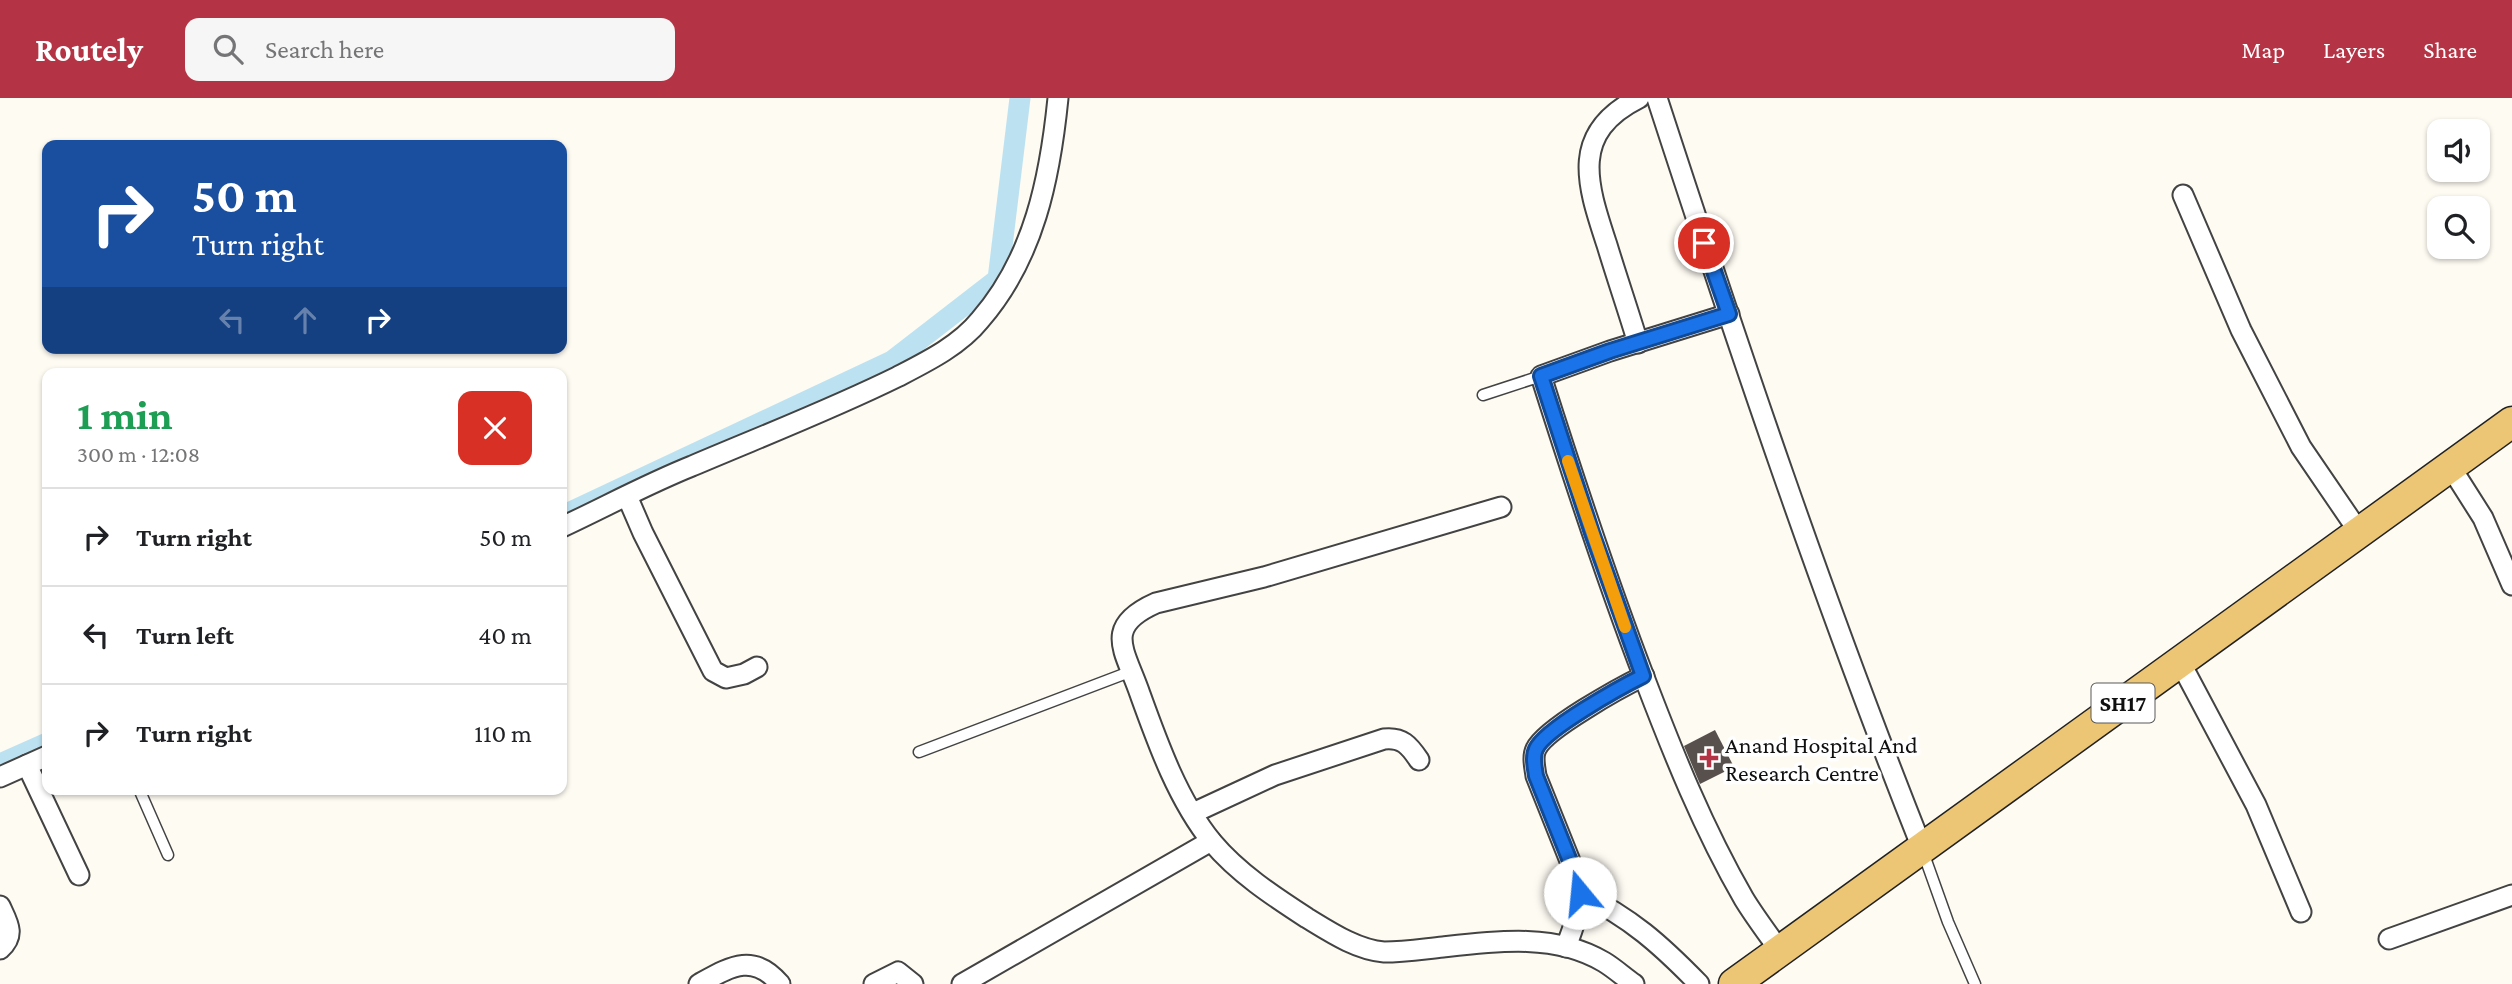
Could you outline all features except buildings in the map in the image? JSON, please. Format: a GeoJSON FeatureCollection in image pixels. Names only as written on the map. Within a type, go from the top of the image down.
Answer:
{"type":"FeatureCollection","features":[{"type":"Feature","properties":{"kind":"main road","name":"SH17"},"geometry":{"type":"LineString","coordinates":[[1734,984],[2512,422]]}},
{"type":"Feature","properties":{"kind":"street"},"geometry":{"type":"LineString","coordinates":[[567,525],[687,467],[859,396],[963,337],[980,321],[998,297],[1035,224],[1049,163],[1058,98]]}},
{"type":"Feature","properties":{"kind":"street"},"geometry":{"type":"LineString","coordinates":[[1638,343],[1593,203],[1588,169],[1590,151],[1597,132],[1625,105],[1639,98]]}},
{"type":"Feature","properties":{"kind":"street"},"geometry":{"type":"LineString","coordinates":[[1657,98],[1830,607],[1922,848]]}},
{"type":"Feature","properties":{"kind":"street"},"geometry":{"type":"LineString","coordinates":[[2183,195],[2241,330],[2295,435],[2324,484],[2359,532]]}},
{"type":"Feature","properties":{"kind":"street"},"geometry":{"type":"LineString","coordinates":[[1729,314],[1541,376],[1592,533],[1643,676],[1685,782],[1717,850],[1746,902],[1780,951]]}},
{"type":"Feature","properties":{"kind":"street"},"geometry":{"type":"LineString","coordinates":[[2450,466],[2483,517],[2512,584]]}},
{"type":"Feature","properties":{"kind":"street"},"geometry":{"type":"LineString","coordinates":[[627,496],[713,671],[726,678],[744,674],[757,667]]}},
{"type":"Feature","properties":{"kind":"street"},"geometry":{"type":"LineString","coordinates":[[1502,507],[1264,577],[1156,603],[1127,620],[1121,631],[1124,647],[1150,721],[1193,813],[1211,841],[1273,896],[1356,945],[1381,951],[1511,942],[1546,943],[1582,951],[1604,962],[1634,984]]}},
{"type":"Feature","properties":{"kind":"street"},"geometry":{"type":"LineString","coordinates":[[2180,662],[2251,795],[2301,912]]}},
{"type":"Feature","properties":{"kind":"street"},"geometry":{"type":"LineString","coordinates":[[1566,947],[1579,909],[1580,893],[1572,865],[1536,776],[1535,750],[1544,738],[1558,728],[1615,690],[1643,676]]}},
{"type":"Feature","properties":{"kind":"street"},"geometry":{"type":"LineString","coordinates":[[1193,813],[1275,775],[1384,739],[1394,737],[1402,740],[1419,760]]}},
{"type":"Feature","properties":{"kind":"street"},"geometry":{"type":"LineString","coordinates":[[0,777],[42,759]]}},
{"type":"Feature","properties":{"kind":"street"},"geometry":{"type":"LineString","coordinates":[[27,765],[79,875]]}},
{"type":"Feature","properties":{"kind":"street"},"geometry":{"type":"LineString","coordinates":[[962,984],[1211,841]]}},
{"type":"Feature","properties":{"kind":"street"},"geometry":{"type":"LineString","coordinates":[[1580,893],[1636,924],[1699,984]]}},
{"type":"Feature","properties":{"kind":"street"},"geometry":{"type":"LineString","coordinates":[[2389,939],[2512,895]]}},
{"type":"Feature","properties":{"kind":"street"},"geometry":{"type":"LineString","coordinates":[[0,906],[10,931],[9,939],[0,949]]}},
{"type":"Feature","properties":{"kind":"street"},"geometry":{"type":"LineString","coordinates":[[699,984],[736,967],[750,964],[762,967],[780,984]]}},
{"type":"Feature","properties":{"kind":"street"},"geometry":{"type":"LineString","coordinates":[[874,984],[898,972],[912,984]]}},
{"type":"Feature","properties":{"kind":"lane"},"geometry":{"type":"LineString","coordinates":[[1483,395],[1541,376]]}},
{"type":"Feature","properties":{"kind":"lane"},"geometry":{"type":"LineString","coordinates":[[919,752],[1132,671]]}},
{"type":"Feature","properties":{"kind":"lane"},"geometry":{"type":"LineString","coordinates":[[142,795],[168,855]]}},
{"type":"Feature","properties":{"kind":"lane"},"geometry":{"type":"LineString","coordinates":[[1922,848],[1948,922],[1975,984]]}},
{"type":"Feature","properties":{"kind":"waterway"},"geometry":{"type":"LineString","coordinates":[[567,514],[892,361],[998,279],[1020,98]]}},
{"type":"Feature","properties":{"kind":"waterway"},"geometry":{"type":"LineString","coordinates":[[0,764],[42,745]]}},
{"type":"Feature","properties":{"kind":"slow traffic"},"geometry":{"type":"LineString","coordinates":[[1568,461],[1625,627]]}},
{"type":"Feature","properties":{"kind":"place","name":"Anand Hospital And Research Centre"},"geometry":{"type":"Point","coordinates":[1709,758]}},
{"type":"Feature","properties":{"kind":"route"},"geometry":{"type":"LineString","coordinates":[[1580,893],[1576,876],[1536,776],[1535,750],[1544,738],[1558,728],[1615,690],[1643,676],[1592,533],[1541,376],[1610,351],[1729,314],[1704,243]]}}]}
